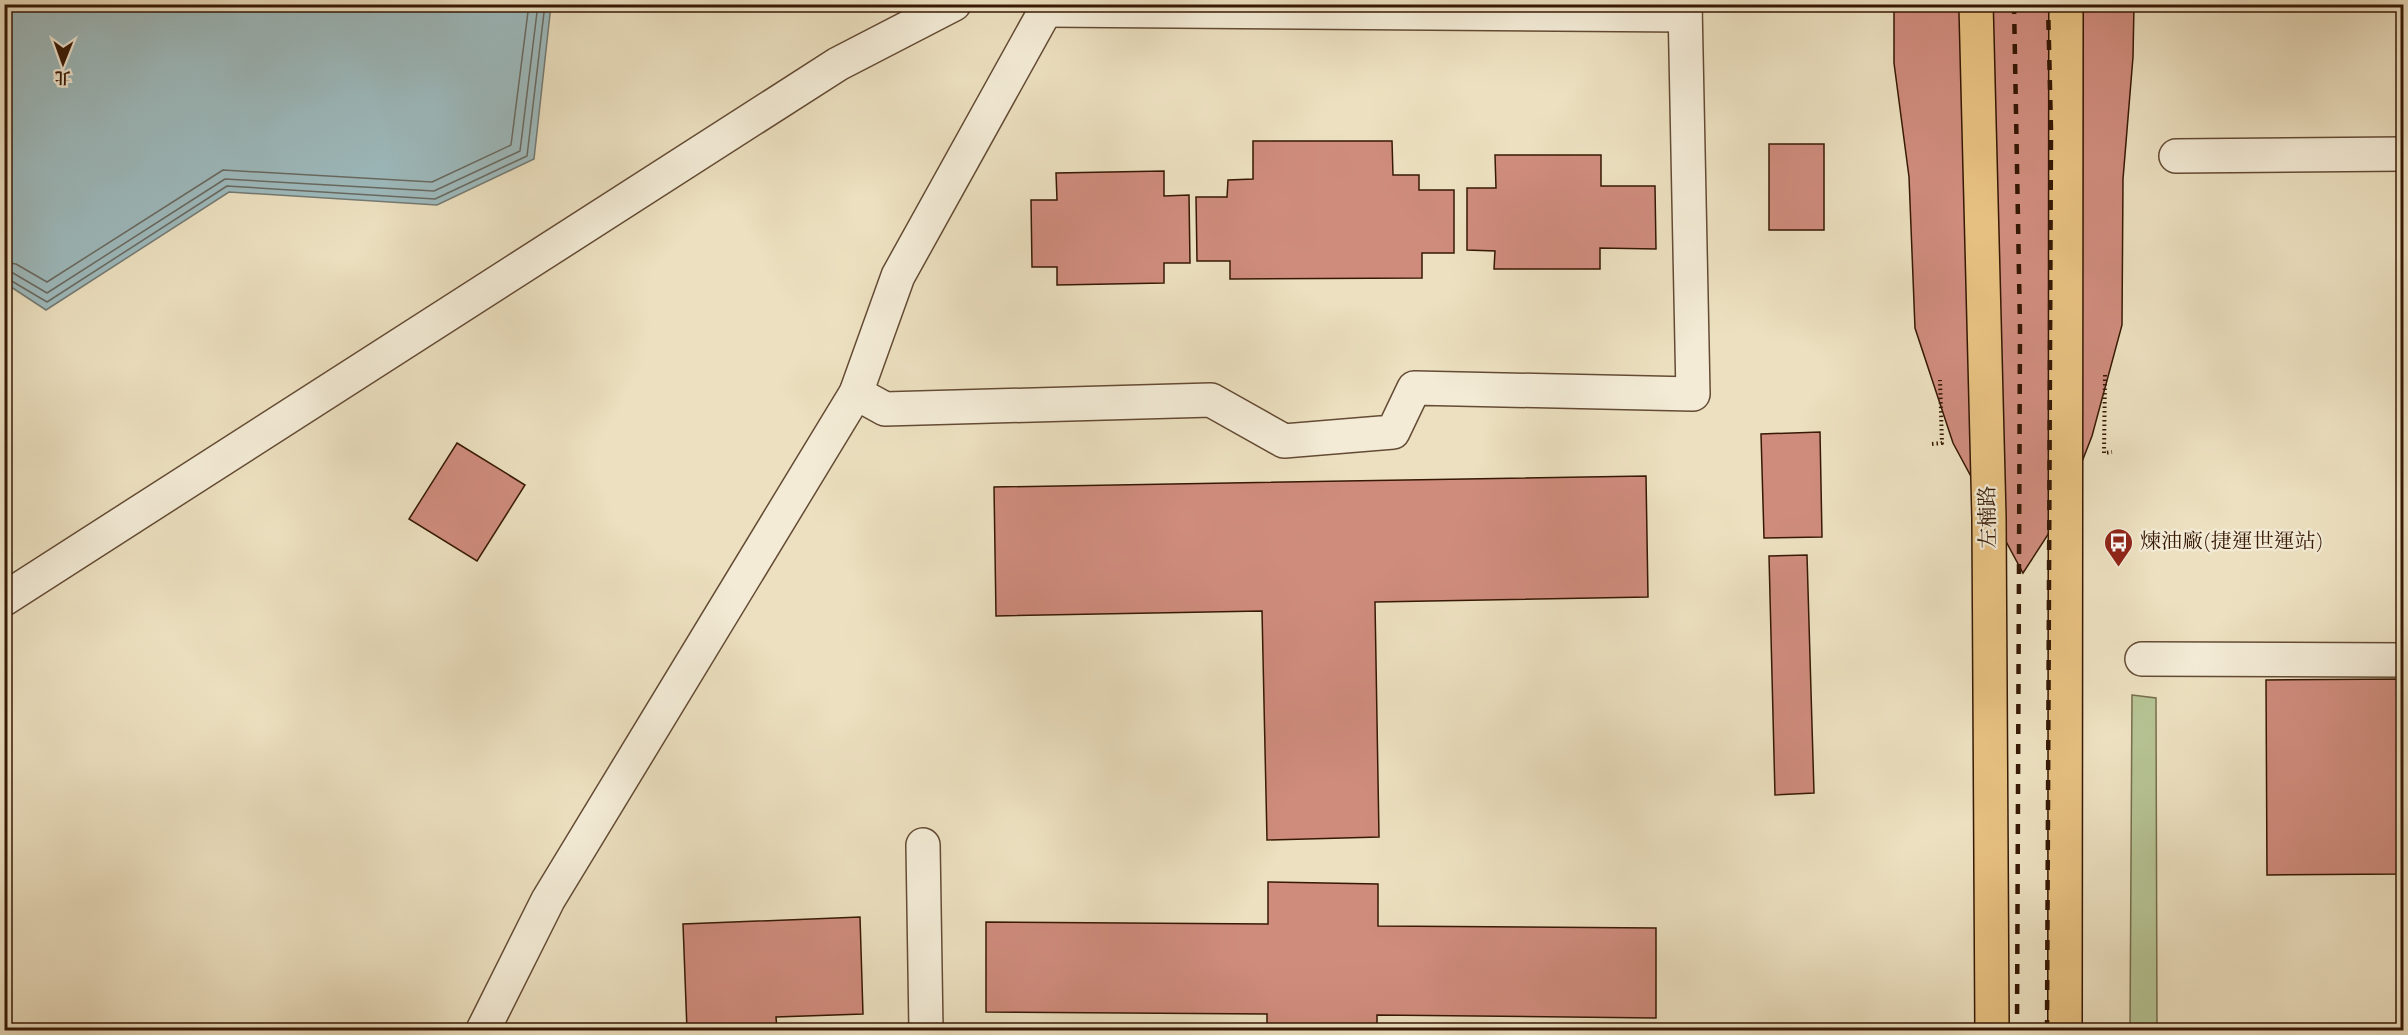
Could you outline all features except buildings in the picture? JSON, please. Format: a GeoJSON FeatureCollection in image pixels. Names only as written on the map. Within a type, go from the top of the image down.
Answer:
{"type":"FeatureCollection","features":[{"type":"Feature","properties":{"kind":"main road","name":"左楠路"},"geometry":{"type":"LineString","coordinates":[[1976,4],[1989,518],[1992,1030]]}},
{"type":"Feature","properties":{"kind":"main road"},"geometry":{"type":"LineString","coordinates":[[2064,1030],[2066,4]]}},
{"type":"Feature","properties":{"kind":"street"},"geometry":{"type":"LineString","coordinates":[[4,599],[838,64],[954,4]]}},
{"type":"Feature","properties":{"kind":"street"},"geometry":{"type":"LineString","coordinates":[[483,1030],[548,900],[856,393],[898,276],[1048,7],[1685,10],[1693,394],[1414,388],[1393,432],[1284,441],[1211,400],[885,409],[856,393]]}},
{"type":"Feature","properties":{"kind":"street"},"geometry":{"type":"LineString","coordinates":[[2176,156],[2403,154]]}},
{"type":"Feature","properties":{"kind":"street"},"geometry":{"type":"LineString","coordinates":[[2142,659],[2403,660]]}},
{"type":"Feature","properties":{"kind":"street"},"geometry":{"type":"LineString","coordinates":[[923,845],[926,1030]]}},
{"type":"Feature","properties":{"kind":"path"},"geometry":{"type":"LineString","coordinates":[[2105,375],[2104,453],[2112,452]]}},
{"type":"Feature","properties":{"kind":"path"},"geometry":{"type":"LineString","coordinates":[[1932,444],[1942,443],[1940,380]]}},
{"type":"Feature","properties":{"kind":"green space"},"geometry":{"type":"Polygon","coordinates":[[[2132,695],[2156,698],[2157,1030],[2130,1030],[2132,695]]]}},
{"type":"Feature","properties":{"kind":"water"},"geometry":{"type":"Polygon","coordinates":[[[4,5],[551,5],[534,159],[437,205],[229,192],[46,310],[5,283],[4,5]]]}},
{"type":"Feature","properties":{"kind":"railway"},"geometry":{"type":"LineString","coordinates":[[2014,4],[2020,328],[2017,1030]]}},
{"type":"Feature","properties":{"kind":"railway"},"geometry":{"type":"LineString","coordinates":[[2047,1030],[2051,129],[2048,4]]}},
{"type":"Feature","properties":{"kind":"place","name":"煉油廠(捷運世運站)"},"geometry":{"type":"Point","coordinates":[2119,568]}}]}
